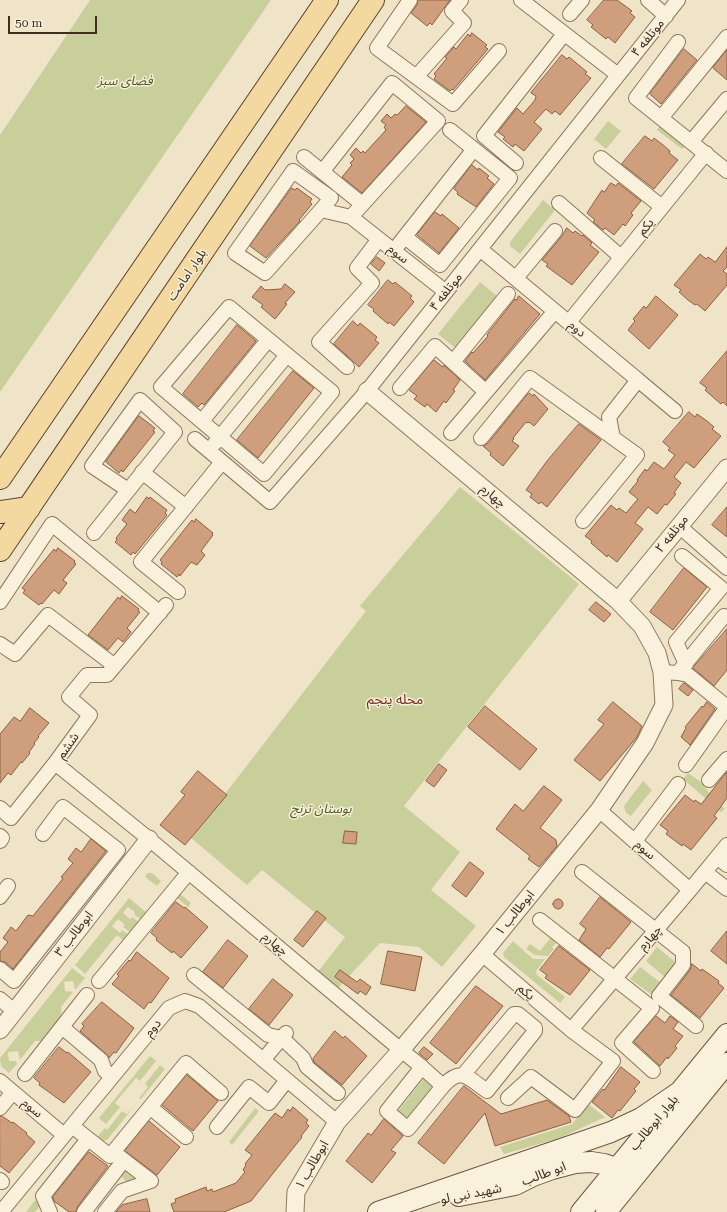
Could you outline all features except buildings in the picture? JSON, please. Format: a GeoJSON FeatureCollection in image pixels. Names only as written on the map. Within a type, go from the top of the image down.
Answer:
{"type":"FeatureCollection","features":[{"type":"Feature","properties":{"kind":"main road"},"geometry":{"type":"LineString","coordinates":[[0,478],[327,0]]}},
{"type":"Feature","properties":{"kind":"main road","name":"بلوار امامت"},"geometry":{"type":"LineString","coordinates":[[0,550],[373,0]]}},
{"type":"Feature","properties":{"kind":"main road"},"geometry":{"type":"LineString","coordinates":[[0,512],[29,508]]}},
{"type":"Feature","properties":{"kind":"main road","name":"بلوار ابوطالب"},"geometry":{"type":"LineString","coordinates":[[581,1212],[727,1034]]}},
{"type":"Feature","properties":{"kind":"main road","name":"بلوار ابوطالب"},"geometry":{"type":"LineString","coordinates":[[606,1212],[727,1063]]}},
{"type":"Feature","properties":{"kind":"main road"},"geometry":{"type":"LineString","coordinates":[[379,1212],[612,1132],[641,1118],[682,1090]]}},
{"type":"Feature","properties":{"kind":"main road"},"geometry":{"type":"LineString","coordinates":[[611,1174],[626,1187]]}},
{"type":"Feature","properties":{"kind":"main road","name":"ابو طالب"},"geometry":{"type":"LineString","coordinates":[[515,1185],[535,1186],[587,1176],[611,1174]]}},
{"type":"Feature","properties":{"kind":"main road","name":"شهید نبی لو"},"geometry":{"type":"LineString","coordinates":[[379,1212],[515,1185]]}},
{"type":"Feature","properties":{"kind":"street"},"geometry":{"type":"LineString","coordinates":[[410,0],[377,48],[453,104],[499,51]]}},
{"type":"Feature","properties":{"kind":"street"},"geometry":{"type":"LineString","coordinates":[[416,77],[464,23],[452,11],[461,0]]}},
{"type":"Feature","properties":{"kind":"street"},"geometry":{"type":"LineString","coordinates":[[570,14],[582,0]]}},
{"type":"Feature","properties":{"kind":"street"},"geometry":{"type":"LineString","coordinates":[[648,0],[666,16]]}},
{"type":"Feature","properties":{"kind":"street","name":"موتلفه ۴"},"geometry":{"type":"LineString","coordinates":[[195,439],[270,502],[367,391],[678,0]]}},
{"type":"Feature","properties":{"kind":"street"},"geometry":{"type":"LineString","coordinates":[[527,2],[564,34],[618,75]]}},
{"type":"Feature","properties":{"kind":"street"},"geometry":{"type":"LineString","coordinates":[[516,163],[484,136],[564,34]]}},
{"type":"Feature","properties":{"kind":"street"},"geometry":{"type":"LineString","coordinates":[[660,118],[727,37]]}},
{"type":"Feature","properties":{"kind":"street"},"geometry":{"type":"LineString","coordinates":[[678,42],[636,98],[727,171]]}},
{"type":"Feature","properties":{"kind":"street"},"geometry":{"type":"LineString","coordinates":[[321,210],[351,217],[438,120],[392,83],[322,172]]}},
{"type":"Feature","properties":{"kind":"street"},"geometry":{"type":"LineString","coordinates":[[691,142],[727,100]]}},
{"type":"Feature","properties":{"kind":"street"},"geometry":{"type":"LineString","coordinates":[[405,237],[440,265],[510,178],[450,130]]}},
{"type":"Feature","properties":{"kind":"street"},"geometry":{"type":"LineString","coordinates":[[394,251],[474,149]]}},
{"type":"Feature","properties":{"kind":"street","name":"یکم"},"geometry":{"type":"LineString","coordinates":[[569,322],[706,153]]}},
{"type":"Feature","properties":{"kind":"street"},"geometry":{"type":"LineString","coordinates":[[304,157],[362,204]]}},
{"type":"Feature","properties":{"kind":"street"},"geometry":{"type":"LineString","coordinates":[[601,158],[662,207]]}},
{"type":"Feature","properties":{"kind":"street"},"geometry":{"type":"LineString","coordinates":[[293,171],[331,198],[321,210],[264,273],[235,253],[293,171]]}},
{"type":"Feature","properties":{"kind":"street"},"geometry":{"type":"LineString","coordinates":[[559,203],[621,257]]}},
{"type":"Feature","properties":{"kind":"street","name":"سوم"},"geometry":{"type":"LineString","coordinates":[[351,217],[446,292]]}},
{"type":"Feature","properties":{"kind":"street"},"geometry":{"type":"LineString","coordinates":[[516,278],[555,231]]}},
{"type":"Feature","properties":{"kind":"street"},"geometry":{"type":"LineString","coordinates":[[348,367],[319,342],[372,283],[357,268],[379,239]]}},
{"type":"Feature","properties":{"kind":"street","name":"دوم"},"geometry":{"type":"LineString","coordinates":[[480,249],[675,411]]}},
{"type":"Feature","properties":{"kind":"street"},"geometry":{"type":"LineString","coordinates":[[453,362],[508,294]]}},
{"type":"Feature","properties":{"kind":"street"},"geometry":{"type":"LineString","coordinates":[[229,308],[287,355],[332,392],[264,474],[161,387],[229,308]]}},
{"type":"Feature","properties":{"kind":"street"},"geometry":{"type":"LineString","coordinates":[[451,432],[555,311]]}},
{"type":"Feature","properties":{"kind":"street"},"geometry":{"type":"LineString","coordinates":[[202,421],[268,340]]}},
{"type":"Feature","properties":{"kind":"street"},"geometry":{"type":"LineString","coordinates":[[400,388],[435,346],[486,392]]}},
{"type":"Feature","properties":{"kind":"street"},"geometry":{"type":"LineString","coordinates":[[208,451],[287,355]]}},
{"type":"Feature","properties":{"kind":"street"},"geometry":{"type":"LineString","coordinates":[[481,438],[530,378],[637,455],[583,521]]}},
{"type":"Feature","properties":{"kind":"street"},"geometry":{"type":"LineString","coordinates":[[613,438],[609,417],[638,380]]}},
{"type":"Feature","properties":{"kind":"street","name":"چهارم"},"geometry":{"type":"LineString","coordinates":[[367,391],[618,601]]}},
{"type":"Feature","properties":{"kind":"street"},"geometry":{"type":"LineString","coordinates":[[94,533],[174,432],[140,400],[92,466],[128,490]]}},
{"type":"Feature","properties":{"kind":"street"},"geometry":{"type":"LineString","coordinates":[[178,592],[141,562],[222,462]]}},
{"type":"Feature","properties":{"kind":"street","name":"موتلفه ۲"},"geometry":{"type":"LineString","coordinates":[[618,601],[727,468]]}},
{"type":"Feature","properties":{"kind":"street"},"geometry":{"type":"LineString","coordinates":[[142,472],[186,507]]}},
{"type":"Feature","properties":{"kind":"street"},"geometry":{"type":"LineString","coordinates":[[0,602],[52,524],[163,609],[115,666],[48,615],[15,654],[0,644]]}},
{"type":"Feature","properties":{"kind":"street"},"geometry":{"type":"LineString","coordinates":[[679,526],[727,568]]}},
{"type":"Feature","properties":{"kind":"street"},"geometry":{"type":"LineString","coordinates":[[675,670],[676,642],[721,588],[682,556]]}},
{"type":"Feature","properties":{"kind":"street","name":"ابوطالب ۱"},"geometry":{"type":"LineString","coordinates":[[295,1212],[296,1192],[337,1122],[401,1050],[482,954],[599,810],[645,743],[664,705],[675,670],[657,653],[642,626],[618,601]]}},
{"type":"Feature","properties":{"kind":"street"},"geometry":{"type":"LineString","coordinates":[[675,670],[724,616]]}},
{"type":"Feature","properties":{"kind":"street","name":"ششم"},"geometry":{"type":"LineString","coordinates":[[115,666],[107,675],[87,675],[69,696],[90,715],[56,763],[149,839]]}},
{"type":"Feature","properties":{"kind":"street"},"geometry":{"type":"LineString","coordinates":[[675,670],[688,676],[726,709],[686,765]]}},
{"type":"Feature","properties":{"kind":"street"},"geometry":{"type":"LineString","coordinates":[[709,780],[727,759]]}},
{"type":"Feature","properties":{"kind":"street"},"geometry":{"type":"LineString","coordinates":[[0,808],[11,818],[56,763]]}},
{"type":"Feature","properties":{"kind":"street"},"geometry":{"type":"LineString","coordinates":[[634,841],[678,784]]}},
{"type":"Feature","properties":{"kind":"street"},"geometry":{"type":"LineString","coordinates":[[0,968],[14,981],[118,850],[63,807],[43,834]]}},
{"type":"Feature","properties":{"kind":"street","name":"سوم"},"geometry":{"type":"LineString","coordinates":[[599,810],[690,890]]}},
{"type":"Feature","properties":{"kind":"street"},"geometry":{"type":"LineString","coordinates":[[0,836],[2,838],[0,841]]}},
{"type":"Feature","properties":{"kind":"street","name":"چهارم"},"geometry":{"type":"LineString","coordinates":[[149,839],[422,1067],[442,1086]]}},
{"type":"Feature","properties":{"kind":"street","name":"ابوطالب ۳"},"geometry":{"type":"LineString","coordinates":[[0,1030],[149,839]]}},
{"type":"Feature","properties":{"kind":"street","name":"چهارم"},"geometry":{"type":"LineString","coordinates":[[571,1030],[705,872],[722,861],[727,845]]}},
{"type":"Feature","properties":{"kind":"street"},"geometry":{"type":"LineString","coordinates":[[99,981],[189,872]]}},
{"type":"Feature","properties":{"kind":"street"},"geometry":{"type":"LineString","coordinates":[[582,872],[682,952],[683,965],[659,996],[696,1026]]}},
{"type":"Feature","properties":{"kind":"street"},"geometry":{"type":"LineString","coordinates":[[705,872],[727,889]]}},
{"type":"Feature","properties":{"kind":"street"},"geometry":{"type":"LineString","coordinates":[[540,920],[652,1008],[622,1043],[653,1071]]}},
{"type":"Feature","properties":{"kind":"street","name":"یکم"},"geometry":{"type":"LineString","coordinates":[[482,954],[571,1030],[613,1061],[575,1110],[531,1077],[508,1098]]}},
{"type":"Feature","properties":{"kind":"street"},"geometry":{"type":"LineString","coordinates":[[194,975],[268,1035],[284,1036],[303,1058],[307,1067],[338,1093]]}},
{"type":"Feature","properties":{"kind":"street"},"geometry":{"type":"LineString","coordinates":[[25,1074],[87,995]]}},
{"type":"Feature","properties":{"kind":"street"},"geometry":{"type":"LineString","coordinates":[[0,999],[14,1011]]}},
{"type":"Feature","properties":{"kind":"street","name":"دوم"},"geometry":{"type":"LineString","coordinates":[[1,1212],[170,1008],[185,1001],[199,1006],[337,1122]]}},
{"type":"Feature","properties":{"kind":"street"},"geometry":{"type":"LineString","coordinates":[[422,1067],[386,1111],[408,1129],[442,1086],[450,1078],[458,1074],[464,1074],[487,1091],[535,1031],[535,1028],[518,1014],[514,1014],[464,1074]]}},
{"type":"Feature","properties":{"kind":"street"},"geometry":{"type":"LineString","coordinates":[[62,1027],[102,1060],[105,1071],[112,1077]]}},
{"type":"Feature","properties":{"kind":"street"},"geometry":{"type":"LineString","coordinates":[[264,1060],[284,1036]]}},
{"type":"Feature","properties":{"kind":"street"},"geometry":{"type":"LineString","coordinates":[[84,1212],[150,1107],[186,1064],[221,1093]]}},
{"type":"Feature","properties":{"kind":"street"},"geometry":{"type":"LineString","coordinates":[[217,1127],[249,1087],[269,1103],[287,1080]]}},
{"type":"Feature","properties":{"kind":"street","name":"سوم"},"geometry":{"type":"LineString","coordinates":[[0,1081],[13,1092],[68,1130],[88,1139],[110,1156],[118,1156]]}},
{"type":"Feature","properties":{"kind":"street"},"geometry":{"type":"LineString","coordinates":[[0,1108],[13,1092]]}},
{"type":"Feature","properties":{"kind":"street"},"geometry":{"type":"LineString","coordinates":[[150,1107],[186,1138]]}},
{"type":"Feature","properties":{"kind":"street"},"geometry":{"type":"LineString","coordinates":[[50,1212],[43,1196],[88,1139]]}},
{"type":"Feature","properties":{"kind":"street"},"geometry":{"type":"LineString","coordinates":[[105,1212],[122,1191],[151,1181],[118,1156]]}},
{"type":"Feature","properties":{"kind":"green space","name":"فضای سبز"},"geometry":{"type":"Polygon","coordinates":[[[90,0],[271,0],[0,392],[0,135],[90,0]]]}},
{"type":"Feature","properties":{"kind":"green space"},"geometry":{"type":"Polygon","coordinates":[[[608,121],[621,131],[606,149],[594,139],[608,121]]]}},
{"type":"Feature","properties":{"kind":"green space"},"geometry":{"type":"Polygon","coordinates":[[[661,124],[687,144],[682,149],[657,130],[661,124]]]}},
{"type":"Feature","properties":{"kind":"green space"},"geometry":{"type":"Polygon","coordinates":[[[543,200],[555,210],[520,254],[510,246],[510,242],[543,200]]]}},
{"type":"Feature","properties":{"kind":"green space"},"geometry":{"type":"Polygon","coordinates":[[[480,282],[497,296],[455,348],[438,334],[480,282]]]}},
{"type":"Feature","properties":{"kind":"green space","name":"بوستان ترنج"},"geometry":{"type":"Polygon","coordinates":[[[460,487],[579,584],[404,806],[460,852],[431,890],[476,926],[442,967],[419,947],[380,943],[337,989],[317,973],[345,937],[262,870],[247,885],[191,838],[366,611],[360,606],[460,487]]]}},
{"type":"Feature","properties":{"kind":"green space"},"geometry":{"type":"Polygon","coordinates":[[[688,773],[701,782],[710,794],[725,809],[721,812],[683,779],[688,773]]]}},
{"type":"Feature","properties":{"kind":"green space"},"geometry":{"type":"Polygon","coordinates":[[[643,781],[652,790],[631,816],[626,813],[624,806],[643,781]]]}},
{"type":"Feature","properties":{"kind":"green space"},"geometry":{"type":"Polygon","coordinates":[[[147,873],[152,873],[161,881],[157,886],[145,877],[147,873]]]}},
{"type":"Feature","properties":{"kind":"green space"},"geometry":{"type":"Polygon","coordinates":[[[180,894],[191,903],[188,907],[177,898],[180,894]]]}},
{"type":"Feature","properties":{"kind":"green space"},"geometry":{"type":"Polygon","coordinates":[[[129,898],[147,913],[141,920],[134,914],[135,912],[128,907],[123,913],[130,919],[132,917],[139,922],[131,933],[123,927],[125,925],[118,919],[112,926],[120,933],[122,930],[129,935],[124,941],[117,935],[85,974],[75,965],[129,898]]]}},
{"type":"Feature","properties":{"kind":"green space"},"geometry":{"type":"Polygon","coordinates":[[[554,933],[560,939],[552,947],[554,949],[548,956],[535,955],[526,949],[530,944],[540,951],[554,933]]]}},
{"type":"Feature","properties":{"kind":"green space"},"geometry":{"type":"Polygon","coordinates":[[[513,941],[533,959],[545,959],[536,971],[537,975],[565,997],[560,1003],[504,957],[503,953],[513,941]]]}},
{"type":"Feature","properties":{"kind":"green space"},"geometry":{"type":"Polygon","coordinates":[[[657,947],[674,961],[676,967],[666,978],[646,961],[657,947]]]}},
{"type":"Feature","properties":{"kind":"green space"},"geometry":{"type":"Polygon","coordinates":[[[640,967],[661,983],[652,995],[630,979],[640,967]]]}},
{"type":"Feature","properties":{"kind":"green space"},"geometry":{"type":"Polygon","coordinates":[[[72,968],[85,978],[75,990],[73,981],[64,982],[65,991],[73,992],[61,1007],[62,1020],[47,1041],[35,1041],[20,1060],[18,1051],[8,1052],[9,1061],[16,1061],[17,1064],[9,1073],[1,1066],[0,1058],[72,968]]]}},
{"type":"Feature","properties":{"kind":"green space"},"geometry":{"type":"Polygon","coordinates":[[[150,1056],[156,1061],[140,1081],[136,1078],[115,1103],[120,1107],[106,1124],[99,1118],[150,1056]]]}},
{"type":"Feature","properties":{"kind":"green space"},"geometry":{"type":"Polygon","coordinates":[[[160,1065],[165,1069],[141,1099],[139,1098],[148,1087],[145,1084],[160,1065]]]}},
{"type":"Feature","properties":{"kind":"green space"},"geometry":{"type":"Polygon","coordinates":[[[426,1076],[432,1084],[432,1091],[404,1124],[395,1115],[426,1076]]]}},
{"type":"Feature","properties":{"kind":"green space"},"geometry":{"type":"Polygon","coordinates":[[[136,1104],[107,1140],[103,1141],[97,1137],[105,1128],[107,1130],[122,1111],[127,1114],[136,1104]]]}},
{"type":"Feature","properties":{"kind":"green space"},"geometry":{"type":"Polygon","coordinates":[[[588,1104],[605,1117],[560,1138],[504,1154],[500,1147],[572,1124],[588,1104]]]}},
{"type":"Feature","properties":{"kind":"green space"},"geometry":{"type":"Polygon","coordinates":[[[255,1108],[259,1111],[232,1145],[229,1142],[255,1108]]]}},
{"type":"Feature","properties":{"kind":"green space"},"geometry":{"type":"Polygon","coordinates":[[[125,1169],[141,1182],[138,1185],[131,1180],[128,1183],[119,1175],[125,1169]]]}},
{"type":"Feature","properties":{"kind":"green space"},"geometry":{"type":"Polygon","coordinates":[[[35,1200],[40,1206],[35,1212],[26,1212],[35,1200]]]}},
{"type":"Feature","properties":{"kind":"district","name":"محله پنجم"},"geometry":{"type":"Point","coordinates":[395,700]}}]}
